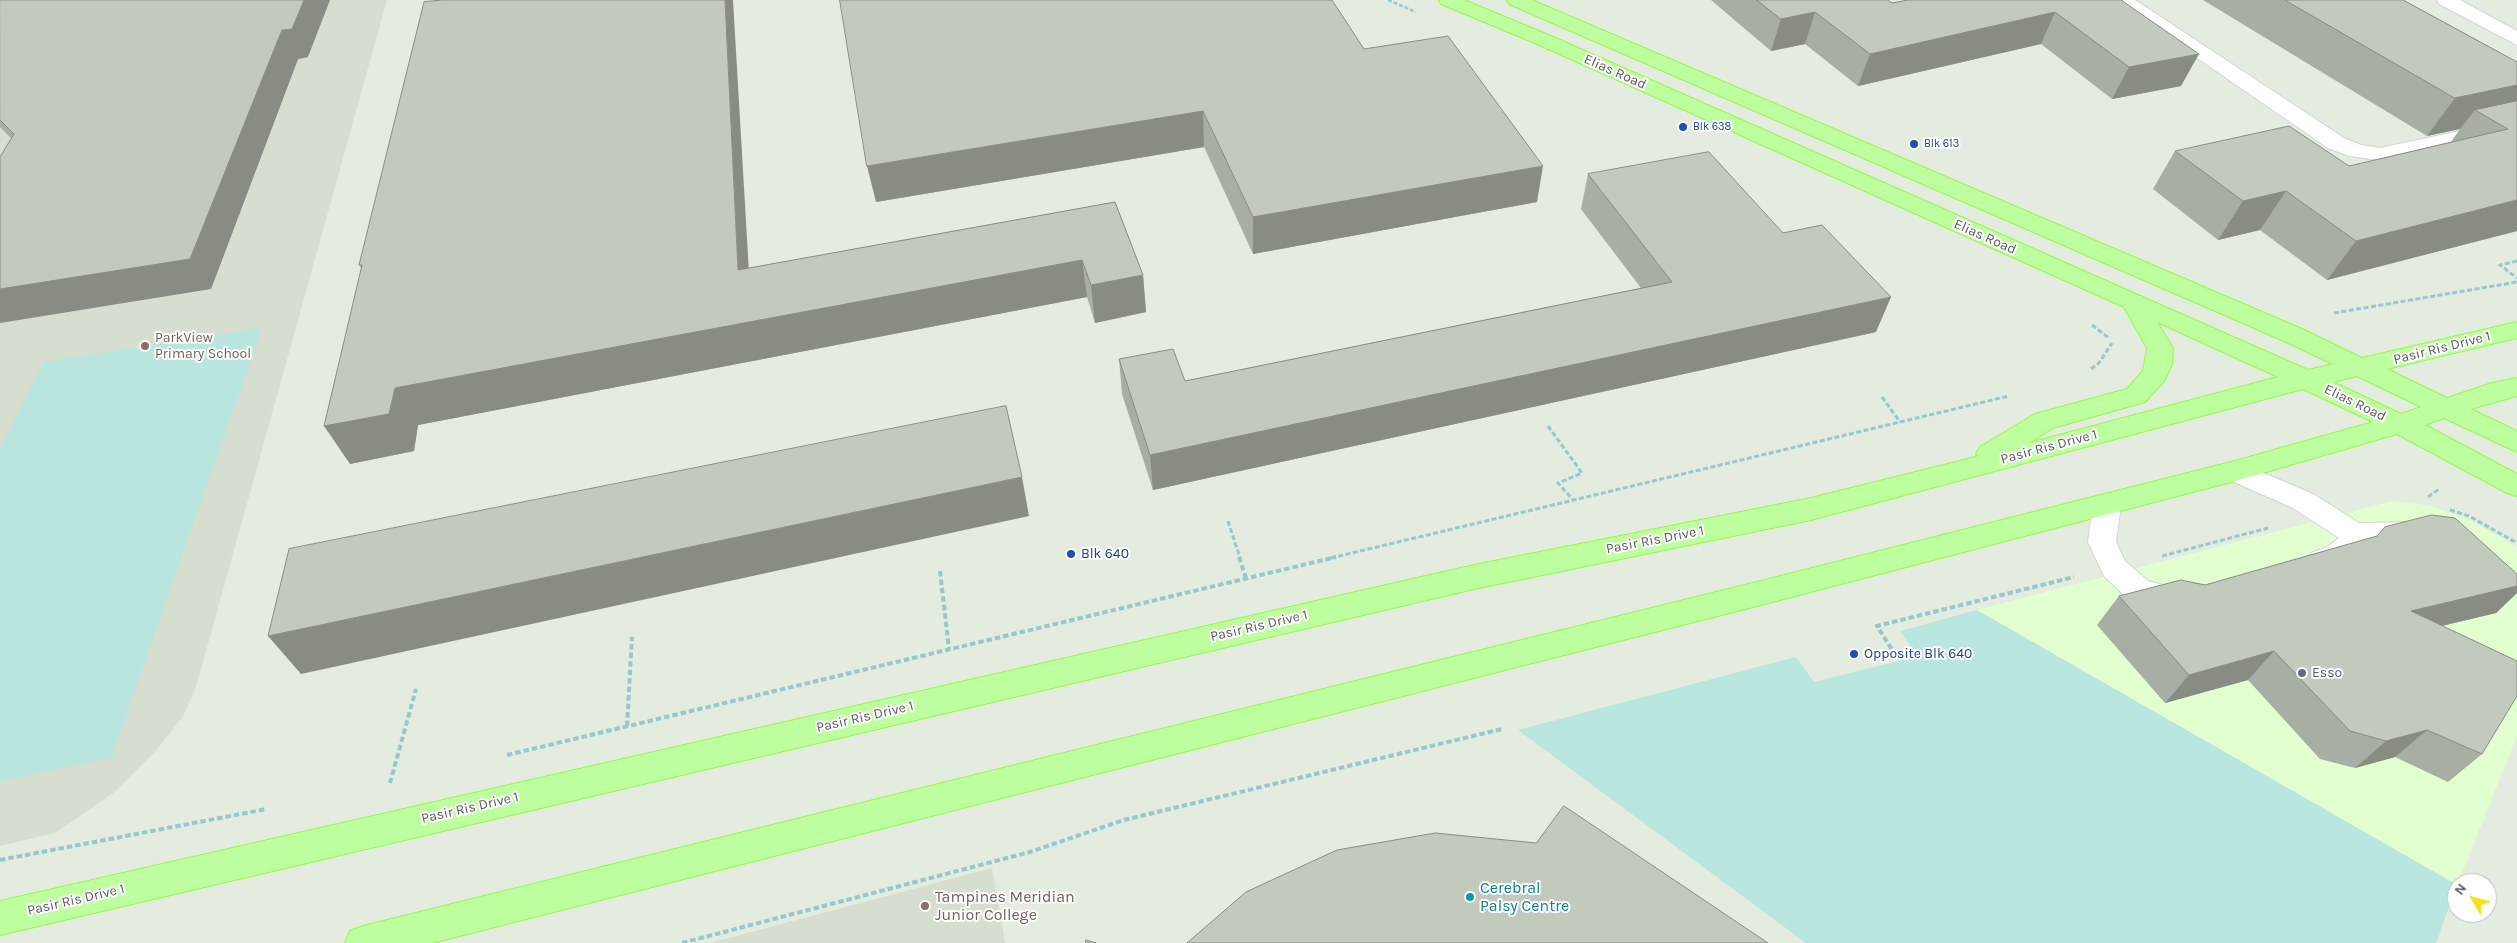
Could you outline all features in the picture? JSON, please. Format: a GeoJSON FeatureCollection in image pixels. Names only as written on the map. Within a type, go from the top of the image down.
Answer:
{"type":"FeatureCollection","features":[{"type":"Feature","properties":{"kind":"main road","name":"Elias Road"},"geometry":{"type":"LineString","coordinates":[[1448,0],[1544,40],[2305,379],[2400,424],[2517,486]]}},
{"type":"Feature","properties":{"kind":"main road","name":"Elias Road"},"geometry":{"type":"LineString","coordinates":[[1516,0],[1833,135],[2364,367],[2517,442]]}},
{"type":"Feature","properties":{"kind":"main road"},"geometry":{"type":"LineString","coordinates":[[1964,470],[2044,421],[2136,396],[2155,375],[2159,364],[2160,348],[2133,302]]}},
{"type":"Feature","properties":{"kind":"main road","name":"Pasir Ris Drive 1"},"geometry":{"type":"LineString","coordinates":[[0,918],[1474,577],[1811,509],[2305,379],[2364,367],[2517,330]]}},
{"type":"Feature","properties":{"kind":"main road"},"geometry":{"type":"LineString","coordinates":[[363,943],[1757,594],[2235,471],[2400,424],[2492,392],[2517,387]]}},
{"type":"Feature","properties":{"kind":"lane"},"geometry":{"type":"LineString","coordinates":[[2122,0],[2336,143],[2357,151],[2380,154],[2517,125]]}},
{"type":"Feature","properties":{"kind":"lane"},"geometry":{"type":"LineString","coordinates":[[2446,0],[2517,39]]}},
{"type":"Feature","properties":{"kind":"lane"},"geometry":{"type":"LineString","coordinates":[[2235,471],[2279,489],[2354,534],[2418,533],[2442,539]]}},
{"type":"Feature","properties":{"kind":"lane"},"geometry":{"type":"LineString","coordinates":[[2107,504],[2102,542],[2114,568],[2140,591],[2181,600],[2200,595]]}},
{"type":"Feature","properties":{"kind":"lane"},"geometry":{"type":"LineString","coordinates":[[2293,569],[2339,556],[2352,543],[2354,534]]}},
{"type":"Feature","properties":{"kind":"path"},"geometry":{"type":"LineString","coordinates":[[1388,0],[1422,15]]}},
{"type":"Feature","properties":{"kind":"path"},"geometry":{"type":"LineString","coordinates":[[2517,261],[2500,265],[2517,278]]}},
{"type":"Feature","properties":{"kind":"path"},"geometry":{"type":"LineString","coordinates":[[2083,376],[2099,363],[2112,341],[2090,323]]}},
{"type":"Feature","properties":{"kind":"path"},"geometry":{"type":"LineString","coordinates":[[504,755],[2018,394]]}},
{"type":"Feature","properties":{"kind":"path"},"geometry":{"type":"LineString","coordinates":[[1882,397],[1900,422]]}},
{"type":"Feature","properties":{"kind":"path"},"geometry":{"type":"LineString","coordinates":[[1548,426],[1582,473],[1558,484],[1573,500]]}},
{"type":"Feature","properties":{"kind":"path"},"geometry":{"type":"LineString","coordinates":[[2433,504],[2424,501],[2442,486]]}},
{"type":"Feature","properties":{"kind":"path"},"geometry":{"type":"LineString","coordinates":[[2442,507],[2469,516],[2517,542]]}},
{"type":"Feature","properties":{"kind":"path"},"geometry":{"type":"LineString","coordinates":[[1896,656],[1877,626],[2114,568],[2322,514]]}},
{"type":"Feature","properties":{"kind":"path"},"geometry":{"type":"LineString","coordinates":[[1228,521],[1246,578]]}},
{"type":"Feature","properties":{"kind":"path"},"geometry":{"type":"LineString","coordinates":[[940,570],[950,649]]}},
{"type":"Feature","properties":{"kind":"path"},"geometry":{"type":"LineString","coordinates":[[627,726],[632,637]]}},
{"type":"Feature","properties":{"kind":"path"},"geometry":{"type":"LineString","coordinates":[[390,783],[416,689]]}},
{"type":"Feature","properties":{"kind":"path"},"geometry":{"type":"LineString","coordinates":[[682,943],[1030,852],[1124,820],[1502,729]]}},
{"type":"Feature","properties":{"kind":"path"},"geometry":{"type":"LineString","coordinates":[[382,785],[400,780]]}},
{"type":"Feature","properties":{"kind":"path"},"geometry":{"type":"LineString","coordinates":[[0,860],[146,830],[273,808]]}},
{"type":"Feature","properties":{"kind":"shaded area","name":"ParkView Primary School"},"geometry":{"type":"Polygon","coordinates":[[[31,0],[387,0],[196,687],[183,716],[154,753],[113,793],[55,833],[0,846],[0,4],[31,0]]]}},
{"type":"Feature","properties":{"kind":"shaded area"},"geometry":{"type":"Polygon","coordinates":[[[262,328],[111,758],[0,781],[0,449],[44,362],[262,328]]]}},
{"type":"Feature","properties":{"kind":"shaded area","name":"Esso"},"geometry":{"type":"Polygon","coordinates":[[[2392,501],[2431,506],[2474,522],[2517,547],[2517,736],[2462,873],[2447,873],[2447,879],[1977,610],[2392,501]]]}},
{"type":"Feature","properties":{"kind":"shaded area"},"geometry":{"type":"Polygon","coordinates":[[[1977,610],[2447,879],[2447,913],[2436,943],[1806,943],[1518,730],[1796,657],[1814,682],[1918,656],[1900,631],[1977,610]]]}},
{"type":"Feature","properties":{"kind":"shaded area","name":"Tampines Meridian Junior College"},"geometry":{"type":"Polygon","coordinates":[[[992,868],[1005,943],[710,943],[992,868]]]}},
{"type":"Feature","properties":{"kind":"building"},"geometry":{"type":"Polygon","coordinates":[[[0,0],[304,0],[292,29],[282,30],[190,259],[0,289],[0,157],[14,134],[0,120],[0,0]]]}},
{"type":"Feature","properties":{"kind":"building"},"geometry":{"type":"Polygon","coordinates":[[[443,0],[725,0],[738,270],[1115,202],[1143,275],[1091,285],[1082,260],[395,388],[389,414],[324,426],[362,265],[359,265],[424,2],[443,0]]]}},
{"type":"Feature","properties":{"kind":"building"},"geometry":{"type":"Polygon","coordinates":[[[840,0],[1332,0],[1364,49],[1448,36],[1543,166],[1253,217],[1203,111],[867,166],[840,0]]]}},
{"type":"Feature","properties":{"kind":"building"},"geometry":{"type":"Polygon","coordinates":[[[1757,0],[1888,0],[1892,3],[1908,0],[2121,0],[2199,54],[2129,67],[2055,12],[1870,54],[1815,12],[1781,19],[1757,0]]]}},
{"type":"Feature","properties":{"kind":"building"},"geometry":{"type":"Polygon","coordinates":[[[2285,0],[2403,0],[2517,62],[2517,85],[2455,98],[2285,0]]]}},
{"type":"Feature","properties":{"kind":"building"},"geometry":{"type":"Polygon","coordinates":[[[2517,101],[2517,200],[2356,241],[2286,191],[2243,201],[2175,151],[2289,126],[2349,166],[2508,129],[2475,110],[2517,101]]]}},
{"type":"Feature","properties":{"kind":"building"},"geometry":{"type":"Polygon","coordinates":[[[1709,152],[1783,233],[1822,225],[1891,297],[1150,455],[1119,359],[1173,349],[1185,381],[1672,282],[1588,174],[1709,152]]]}},
{"type":"Feature","properties":{"kind":"building"},"geometry":{"type":"Polygon","coordinates":[[[1006,406],[1022,477],[268,636],[289,549],[1006,406]]]}},
{"type":"Feature","properties":{"kind":"building"},"geometry":{"type":"Polygon","coordinates":[[[2432,515],[2455,518],[2517,574],[2517,586],[2411,611],[2517,661],[2517,696],[2482,754],[2427,730],[2386,741],[2350,731],[2274,651],[2189,675],[2119,596],[2181,580],[2205,585],[2377,536],[2385,527],[2432,515]]]}},
{"type":"Feature","properties":{"kind":"building","name":"Cerebral Palsy Centre"},"geometry":{"type":"Polygon","coordinates":[[[1564,806],[1768,943],[1187,943],[1246,892],[1337,850],[1435,833],[1536,843],[1564,806]]]}},
{"type":"Feature","properties":{"kind":"place","name":"Blk 638"},"geometry":{"type":"Point","coordinates":[1683,127]}},
{"type":"Feature","properties":{"kind":"place","name":"Blk 613"},"geometry":{"type":"Point","coordinates":[1914,144]}},
{"type":"Feature","properties":{"kind":"place","name":"ParkView Primary School"},"geometry":{"type":"Point","coordinates":[145,346]}},
{"type":"Feature","properties":{"kind":"place","name":"Blk 640"},"geometry":{"type":"Point","coordinates":[1071,554]}},
{"type":"Feature","properties":{"kind":"place","name":"Opposite Blk 640"},"geometry":{"type":"Point","coordinates":[1854,654]}},
{"type":"Feature","properties":{"kind":"place","name":"Esso"},"geometry":{"type":"Point","coordinates":[2302,673]}},
{"type":"Feature","properties":{"kind":"place","name":"Cerebral Palsy Centre"},"geometry":{"type":"Point","coordinates":[1470,897]}},
{"type":"Feature","properties":{"kind":"place","name":"Tampines Meridian Junior College"},"geometry":{"type":"Point","coordinates":[925,906]}}]}
